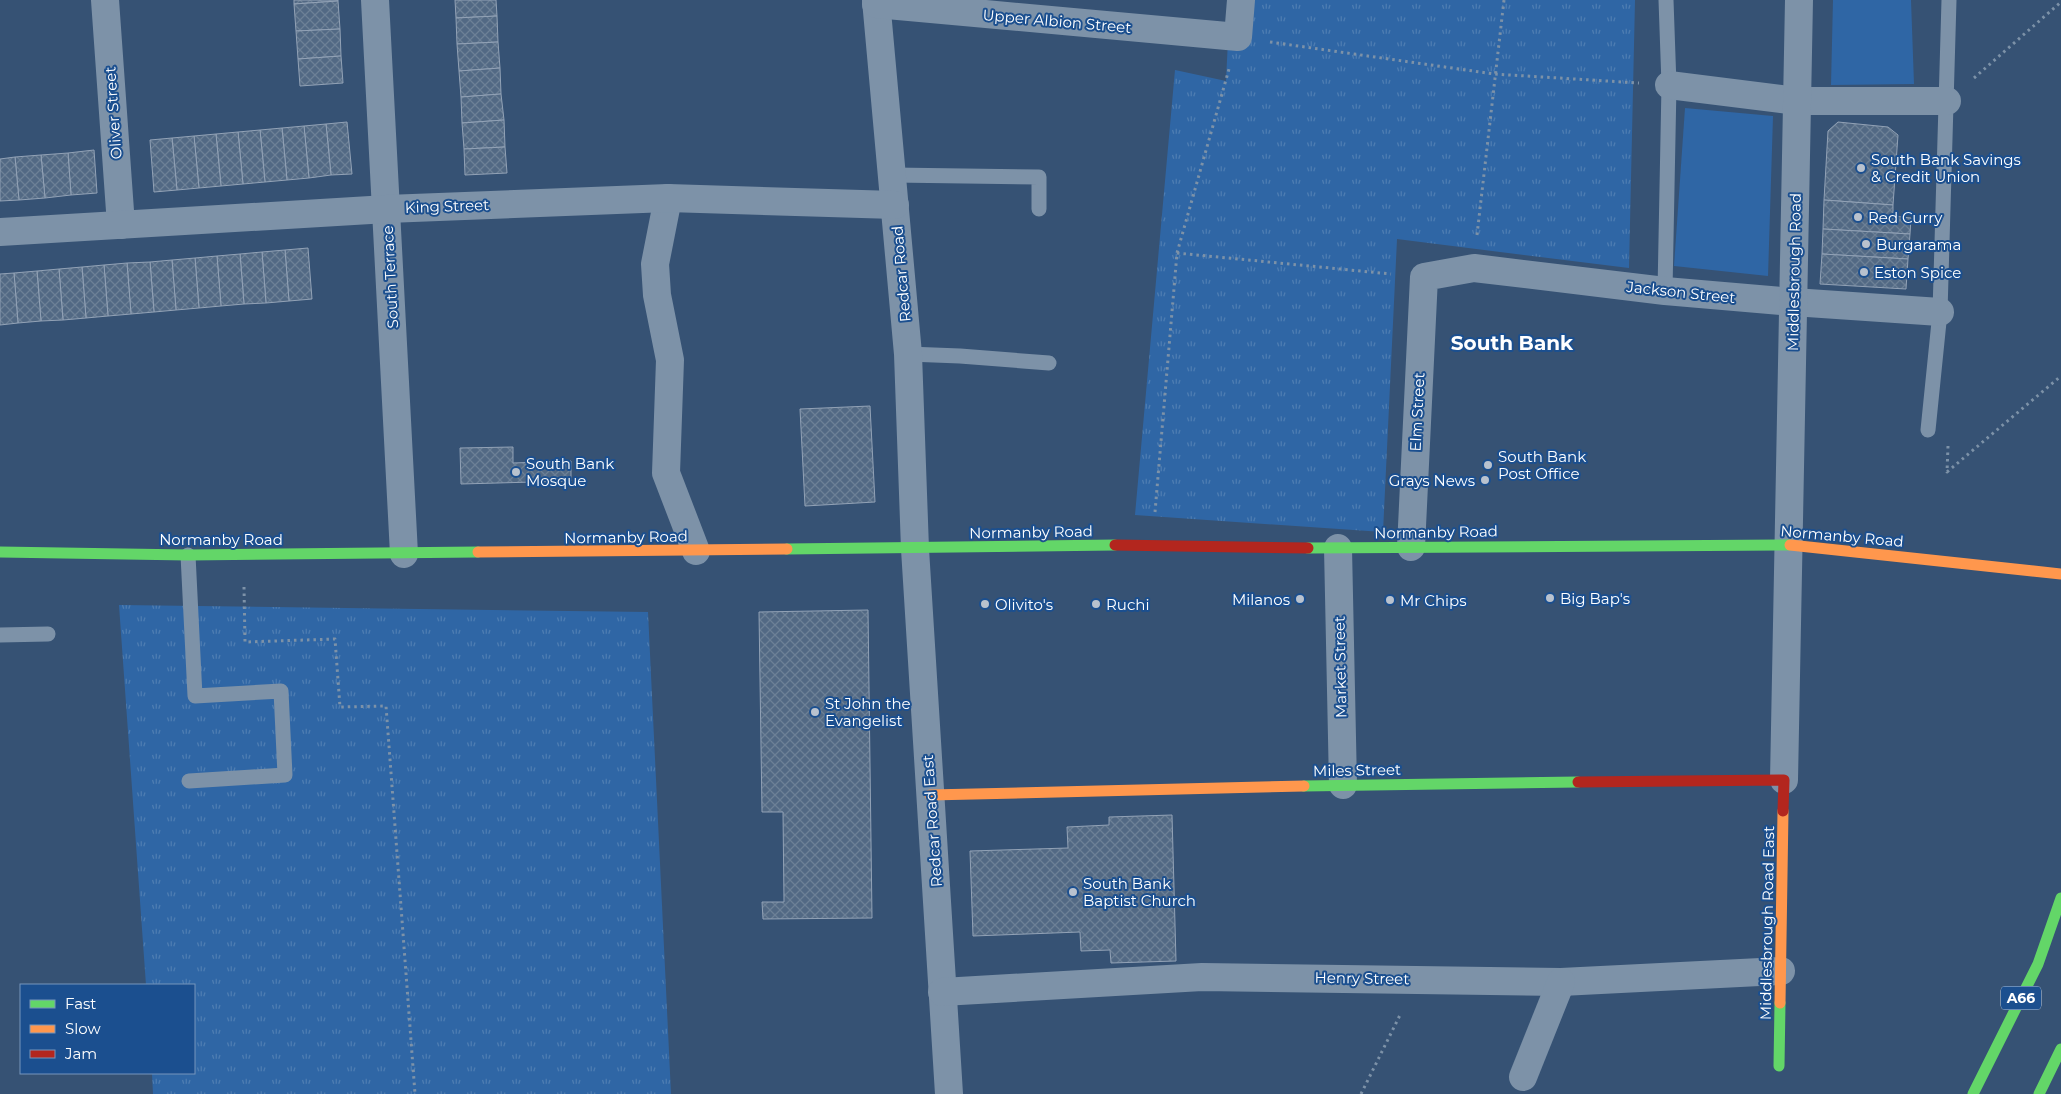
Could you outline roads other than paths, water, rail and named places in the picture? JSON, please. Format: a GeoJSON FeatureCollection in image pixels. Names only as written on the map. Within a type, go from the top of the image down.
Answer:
{"type":"FeatureCollection","features":[{"type":"Feature","properties":{"kind":"main road","name":"Normanby Road"},"geometry":{"type":"LineString","coordinates":[[0,552],[188,555],[915,549],[1152,545],[1338,548],[1789,545],[2061,574]]}},
{"type":"Feature","properties":{"kind":"main road","name":"Miles Street"},"geometry":{"type":"LineString","coordinates":[[930,795],[1343,785],[1784,780]]}},
{"type":"Feature","properties":{"kind":"main road","name":"Middlesbrough Road East"},"geometry":{"type":"LineString","coordinates":[[1779,1066],[1784,780]]}},
{"type":"Feature","properties":{"kind":"main road","name":"A66"},"geometry":{"type":"LineString","coordinates":[[1973,1094],[2038,964],[2061,898]]}},
{"type":"Feature","properties":{"kind":"main road"},"geometry":{"type":"LineString","coordinates":[[2039,1094],[2061,1049]]}},
{"type":"Feature","properties":{"kind":"street","name":"Oliver Street"},"geometry":{"type":"LineString","coordinates":[[105,0],[121,225]]}},
{"type":"Feature","properties":{"kind":"street","name":"South Terrace"},"geometry":{"type":"LineString","coordinates":[[375,0],[404,554]]}},
{"type":"Feature","properties":{"kind":"street","name":"Upper Albion Street"},"geometry":{"type":"LineString","coordinates":[[876,2],[1238,37],[1241,0]]}},
{"type":"Feature","properties":{"kind":"street","name":"Middlesbrough Road"},"geometry":{"type":"LineString","coordinates":[[1784,780],[1799,0]]}},
{"type":"Feature","properties":{"kind":"street","name":"Redcar Road"},"geometry":{"type":"LineString","coordinates":[[876,2],[908,354],[915,549]]}},
{"type":"Feature","properties":{"kind":"street"},"geometry":{"type":"LineString","coordinates":[[1669,84],[1797,101],[1947,102]]}},
{"type":"Feature","properties":{"kind":"street","name":"King Street"},"geometry":{"type":"LineString","coordinates":[[0,232],[387,209],[668,198],[895,205]]}},
{"type":"Feature","properties":{"kind":"street"},"geometry":{"type":"LineString","coordinates":[[668,198],[655,264],[658,295],[670,360],[666,473],[696,551]]}},
{"type":"Feature","properties":{"kind":"street","name":"Jackson Street"},"geometry":{"type":"LineString","coordinates":[[1424,277],[1474,268],[1665,290],[1793,302],[1940,312]]}},
{"type":"Feature","properties":{"kind":"street","name":"Elm Street"},"geometry":{"type":"LineString","coordinates":[[1411,547],[1424,277]]}},
{"type":"Feature","properties":{"kind":"street","name":"Market Street"},"geometry":{"type":"LineString","coordinates":[[1338,548],[1343,785]]}},
{"type":"Feature","properties":{"kind":"street","name":"Redcar Road East"},"geometry":{"type":"LineString","coordinates":[[915,549],[948,1094]]}},
{"type":"Feature","properties":{"kind":"street","name":"Henry Street"},"geometry":{"type":"LineString","coordinates":[[942,992],[1202,977],[1417,978],[1561,982],[1781,971]]}},
{"type":"Feature","properties":{"kind":"street"},"geometry":{"type":"LineString","coordinates":[[1523,1076],[1561,982]]}},
{"type":"Feature","properties":{"kind":"lane"},"geometry":{"type":"LineString","coordinates":[[1665,290],[1669,84],[1666,0]]}},
{"type":"Feature","properties":{"kind":"lane"},"geometry":{"type":"LineString","coordinates":[[1928,430],[1940,312],[1949,0]]}},
{"type":"Feature","properties":{"kind":"lane"},"geometry":{"type":"LineString","coordinates":[[893,175],[1039,177],[1039,209]]}},
{"type":"Feature","properties":{"kind":"lane"},"geometry":{"type":"LineString","coordinates":[[908,354],[1049,364]]}},
{"type":"Feature","properties":{"kind":"lane"},"geometry":{"type":"LineString","coordinates":[[188,555],[195,696],[281,691],[285,775],[189,781]]}},
{"type":"Feature","properties":{"kind":"lane"},"geometry":{"type":"LineString","coordinates":[[0,635],[48,634]]}},
{"type":"Feature","properties":{"kind":"place","name":"South Bank Savings & Credit Union"},"geometry":{"type":"Point","coordinates":[1861,168]}},
{"type":"Feature","properties":{"kind":"place","name":"Red Curry"},"geometry":{"type":"Point","coordinates":[1858,217]}},
{"type":"Feature","properties":{"kind":"place","name":"Burgarama"},"geometry":{"type":"Point","coordinates":[1866,244]}},
{"type":"Feature","properties":{"kind":"place","name":"Eston Spice"},"geometry":{"type":"Point","coordinates":[1864,272]}},
{"type":"Feature","properties":{"kind":"place","name":"South Bank Post Office"},"geometry":{"type":"Point","coordinates":[1488,465]}},
{"type":"Feature","properties":{"kind":"place","name":"South Bank Mosque"},"geometry":{"type":"Point","coordinates":[516,472]}},
{"type":"Feature","properties":{"kind":"place","name":"Grays News"},"geometry":{"type":"Point","coordinates":[1485,480]}},
{"type":"Feature","properties":{"kind":"place","name":"Big Bap's"},"geometry":{"type":"Point","coordinates":[1550,598]}},
{"type":"Feature","properties":{"kind":"place","name":"Milanos"},"geometry":{"type":"Point","coordinates":[1300,599]}},
{"type":"Feature","properties":{"kind":"place","name":"Mr Chips"},"geometry":{"type":"Point","coordinates":[1390,600]}},
{"type":"Feature","properties":{"kind":"place","name":"Olivito's"},"geometry":{"type":"Point","coordinates":[985,604]}},
{"type":"Feature","properties":{"kind":"place","name":"Ruchi"},"geometry":{"type":"Point","coordinates":[1096,604]}},
{"type":"Feature","properties":{"kind":"place","name":"St John the Evangelist"},"geometry":{"type":"Point","coordinates":[815,712]}},
{"type":"Feature","properties":{"kind":"place","name":"South Bank Baptist Church"},"geometry":{"type":"Point","coordinates":[1073,892]}},
{"type":"Feature","properties":{"kind":"district","name":"South Bank"},"geometry":{"type":"Point","coordinates":[1512,343]}}]}
